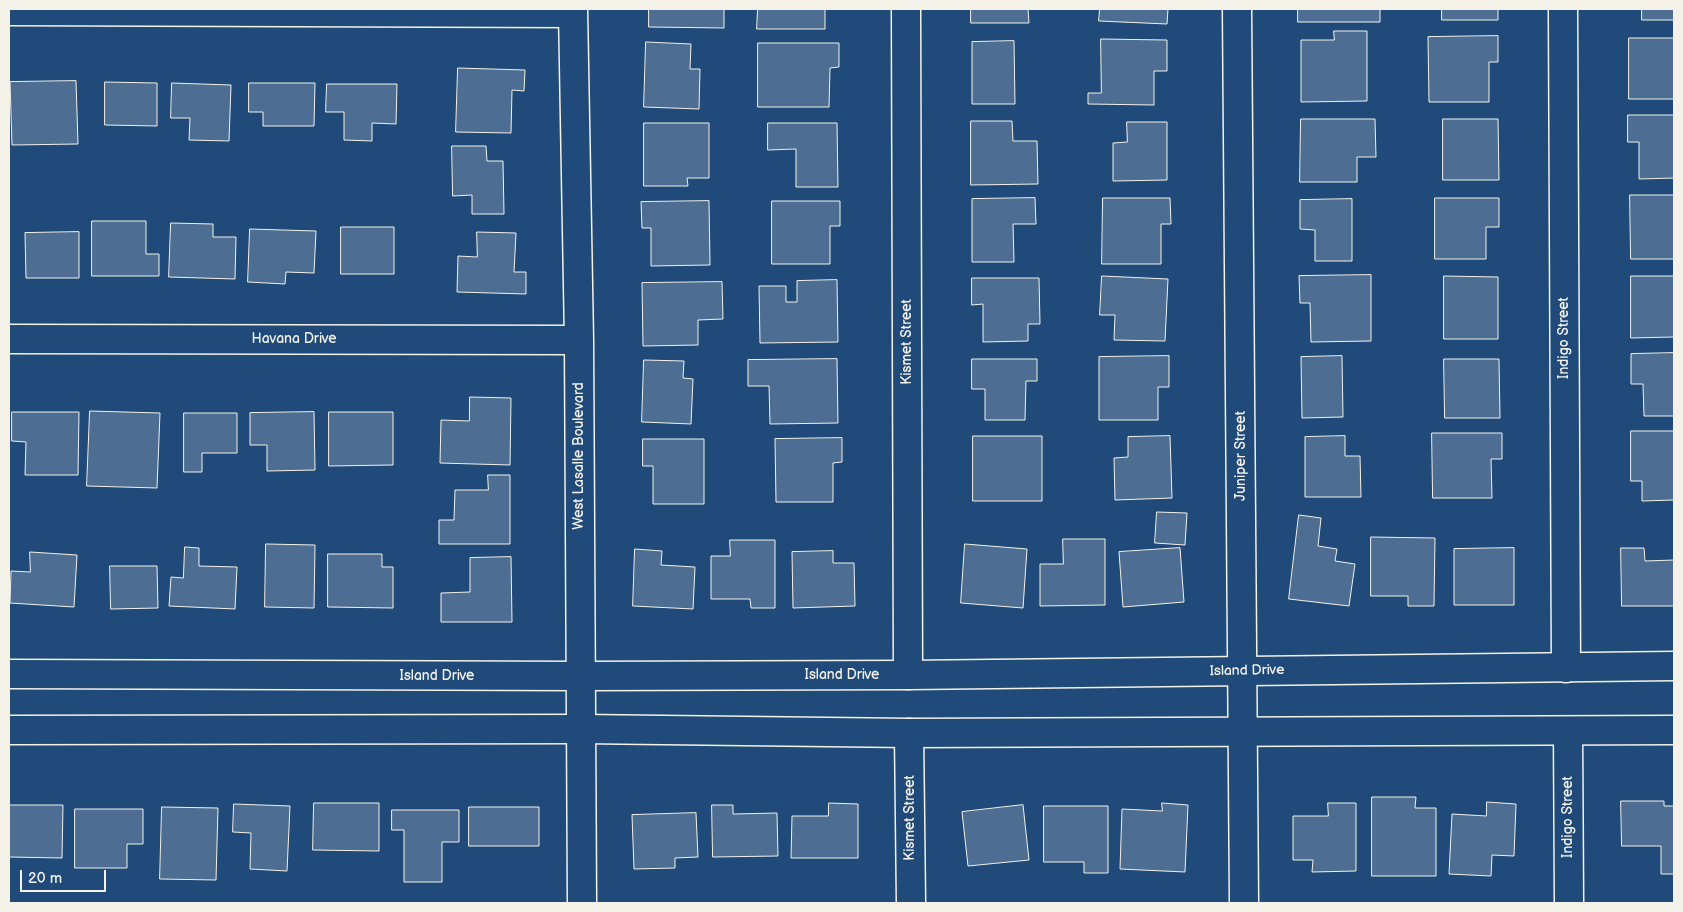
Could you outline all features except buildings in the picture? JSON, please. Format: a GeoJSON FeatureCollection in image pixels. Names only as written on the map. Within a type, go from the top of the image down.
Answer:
{"type":"FeatureCollection","features":[{"type":"Feature","properties":{"kind":"street","name":"Kismet Street"},"geometry":{"type":"LineString","coordinates":[[906,9],[908,675]]}},
{"type":"Feature","properties":{"kind":"street","name":"Juniper Street"},"geometry":{"type":"LineString","coordinates":[[1237,9],[1244,903]]}},
{"type":"Feature","properties":{"kind":"street","name":"Indigo Street"},"geometry":{"type":"LineString","coordinates":[[1563,9],[1566,668]]}},
{"type":"Feature","properties":{"kind":"street"},"geometry":{"type":"LineString","coordinates":[[9,11],[572,11]]}},
{"type":"Feature","properties":{"kind":"street","name":"West Lasalle Boulevard"},"geometry":{"type":"LineString","coordinates":[[572,11],[579,340],[582,903]]}},
{"type":"Feature","properties":{"kind":"street","name":"Havana Drive"},"geometry":{"type":"LineString","coordinates":[[9,339],[579,340]]}},
{"type":"Feature","properties":{"kind":"street","name":"Island Drive"},"geometry":{"type":"LineString","coordinates":[[9,674],[908,675],[1674,666]]}},
{"type":"Feature","properties":{"kind":"street"},"geometry":{"type":"LineString","coordinates":[[9,730],[581,729],[909,733],[1674,730]]}},
{"type":"Feature","properties":{"kind":"street","name":"Indigo Street"},"geometry":{"type":"LineString","coordinates":[[1568,731],[1569,903]]}},
{"type":"Feature","properties":{"kind":"street","name":"Kismet Street"},"geometry":{"type":"LineString","coordinates":[[909,733],[911,903]]}}]}
